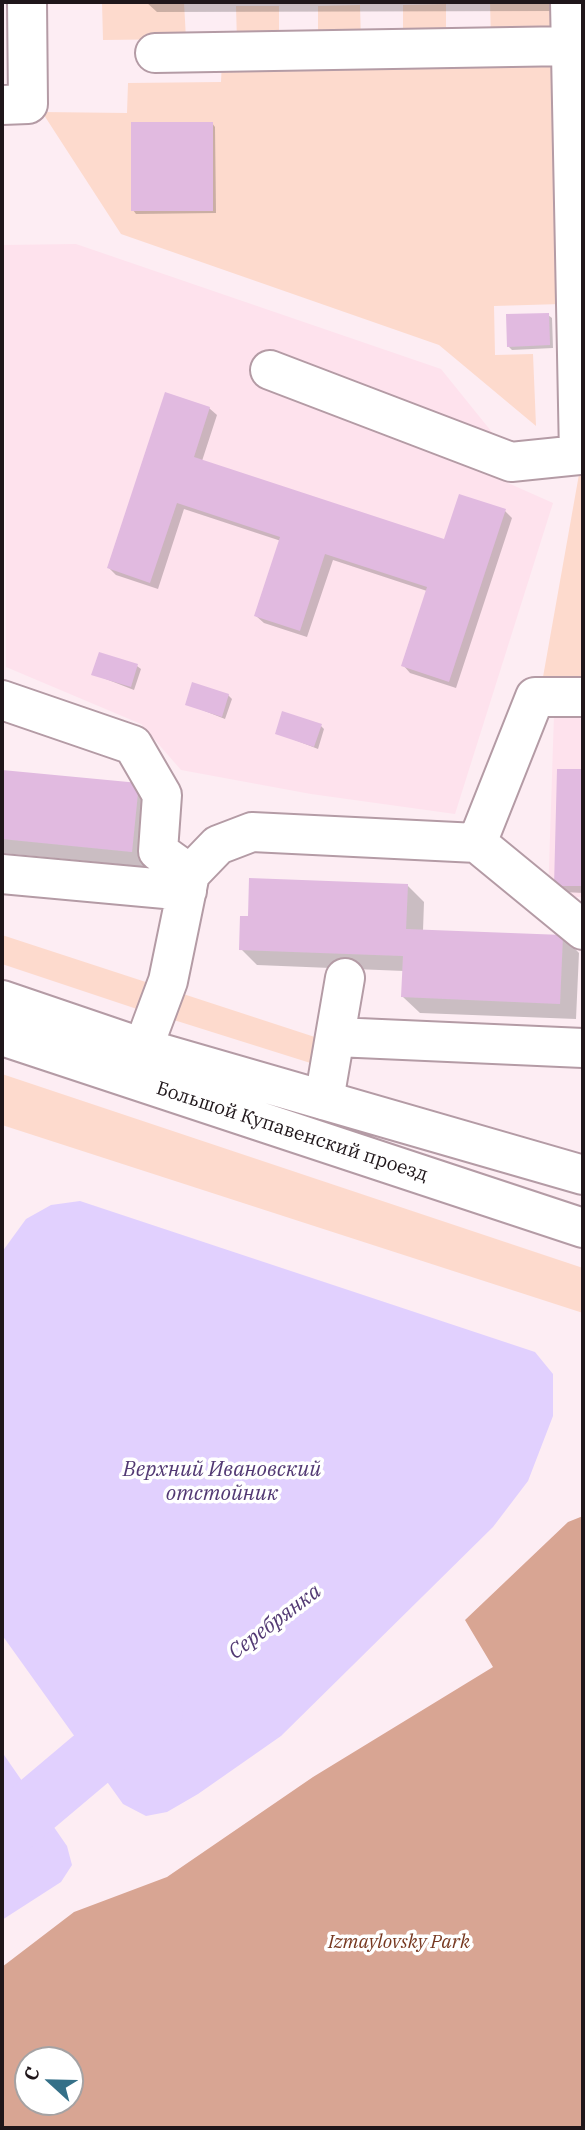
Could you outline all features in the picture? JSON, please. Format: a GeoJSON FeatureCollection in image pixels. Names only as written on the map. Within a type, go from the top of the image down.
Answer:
{"type":"FeatureCollection","features":[{"type":"Feature","properties":{"kind":"main road"},"geometry":{"type":"LineString","coordinates":[[2,105],[28,104],[27,2]]}},
{"type":"Feature","properties":{"kind":"main road"},"geometry":{"type":"LineString","coordinates":[[270,370],[511,462],[581,455],[570,2]]}},
{"type":"Feature","properties":{"kind":"main road"},"geometry":{"type":"LineString","coordinates":[[155,53],[571,46]]}},
{"type":"Feature","properties":{"kind":"main road"},"geometry":{"type":"LineString","coordinates":[[478,843],[535,697],[583,697]]}},
{"type":"Feature","properties":{"kind":"main road"},"geometry":{"type":"LineString","coordinates":[[2,699],[132,745],[162,795],[158,851],[189,882]]}},
{"type":"Feature","properties":{"kind":"main road"},"geometry":{"type":"LineString","coordinates":[[143,1048],[168,981],[189,882],[218,845],[252,832],[478,843],[583,930]]}},
{"type":"Feature","properties":{"kind":"main road"},"geometry":{"type":"LineString","coordinates":[[2,874],[189,882]]}},
{"type":"Feature","properties":{"kind":"main road"},"geometry":{"type":"LineString","coordinates":[[324,1101],[345,978]]}},
{"type":"Feature","properties":{"kind":"main road","name":"Большой Купавенский проезд"},"geometry":{"type":"LineString","coordinates":[[2,1000],[143,1048],[583,1175]]}},
{"type":"Feature","properties":{"kind":"main road","name":"Большой Купавенский проезд"},"geometry":{"type":"LineString","coordinates":[[2,1035],[583,1228]]}},
{"type":"Feature","properties":{"kind":"main road"},"geometry":{"type":"LineString","coordinates":[[336,1037],[583,1048]]}},
{"type":"Feature","properties":{"kind":"shaded area"},"geometry":{"type":"Polygon","coordinates":[[[102,2],[184,2],[186,39],[103,40],[102,2]]]}},
{"type":"Feature","properties":{"kind":"shaded area"},"geometry":{"type":"Polygon","coordinates":[[[490,2],[563,2],[563,37],[491,38],[490,2]]]}},
{"type":"Feature","properties":{"kind":"shaded area"},"geometry":{"type":"Polygon","coordinates":[[[446,4],[446,40],[403,40],[403,5],[446,4]]]}},
{"type":"Feature","properties":{"kind":"shaded area"},"geometry":{"type":"Polygon","coordinates":[[[360,5],[361,41],[318,42],[318,6],[360,5]]]}},
{"type":"Feature","properties":{"kind":"shaded area"},"geometry":{"type":"Polygon","coordinates":[[[236,6],[279,6],[279,41],[237,42],[236,6]]]}},
{"type":"Feature","properties":{"kind":"shaded area"},"geometry":{"type":"Polygon","coordinates":[[[557,54],[561,304],[494,306],[495,355],[533,354],[536,426],[439,345],[121,234],[42,112],[127,113],[128,83],[221,82],[222,60],[557,54]]]}},
{"type":"Feature","properties":{"kind":"shaded area"},"geometry":{"type":"Polygon","coordinates":[[[76,244],[441,369],[512,457],[508,483],[553,503],[455,814],[311,794],[181,770],[141,724],[6,667],[4,245],[76,244]]]}},
{"type":"Feature","properties":{"kind":"shaded area"},"geometry":{"type":"Polygon","coordinates":[[[581,463],[583,676],[543,677],[581,463]]]}},
{"type":"Feature","properties":{"kind":"shaded area"},"geometry":{"type":"Polygon","coordinates":[[[554,715],[583,715],[583,897],[548,897],[554,715]]]}},
{"type":"Feature","properties":{"kind":"shaded area"},"geometry":{"type":"Polygon","coordinates":[[[2,935],[158,986],[143,1011],[2,964],[2,935]]]}},
{"type":"Feature","properties":{"kind":"shaded area"},"geometry":{"type":"Polygon","coordinates":[[[171,990],[327,1041],[320,1066],[158,1015],[171,990]]]}},
{"type":"Feature","properties":{"kind":"shaded area"},"geometry":{"type":"Polygon","coordinates":[[[2,1074],[583,1268],[583,1313],[2,1125],[2,1074]]]}},
{"type":"Feature","properties":{"kind":"green space","name":"Izmaylovsky Park"},"geometry":{"type":"Polygon","coordinates":[[[583,1516],[583,2128],[2,2128],[2,1967],[74,1912],[167,1877],[313,1777],[493,1667],[465,1620],[568,1522],[583,1516]]]}},
{"type":"Feature","properties":{"kind":"water","name":"Верхний Ивановский отстойник"},"geometry":{"type":"Polygon","coordinates":[[[80,1201],[535,1352],[553,1374],[553,1416],[528,1481],[493,1527],[281,1736],[198,1794],[167,1812],[146,1816],[123,1804],[2,1635],[2,1252],[26,1219],[51,1205],[80,1201]]]}},
{"type":"Feature","properties":{"kind":"water"},"geometry":{"type":"Polygon","coordinates":[[[2,1752],[67,1846],[72,1865],[61,1882],[2,1920],[2,1752]]]}},
{"type":"Feature","properties":{"kind":"building"},"geometry":{"type":"Polygon","coordinates":[[[131,122],[213,122],[213,211],[131,211],[131,122]]]}},
{"type":"Feature","properties":{"kind":"building"},"geometry":{"type":"Polygon","coordinates":[[[549,313],[550,345],[507,347],[506,314],[549,313]]]}},
{"type":"Feature","properties":{"kind":"building"},"geometry":{"type":"Polygon","coordinates":[[[165,392],[210,407],[194,457],[444,539],[459,494],[506,509],[449,682],[401,666],[427,587],[325,554],[300,631],[254,616],[280,537],[177,503],[150,583],[107,568],[165,392]]]}},
{"type":"Feature","properties":{"kind":"building"},"geometry":{"type":"Polygon","coordinates":[[[99,652],[138,664],[131,687],[91,675],[99,652]]]}},
{"type":"Feature","properties":{"kind":"building"},"geometry":{"type":"Polygon","coordinates":[[[192,682],[229,694],[222,717],[185,705],[192,682]]]}},
{"type":"Feature","properties":{"kind":"building"},"geometry":{"type":"Polygon","coordinates":[[[282,711],[322,724],[314,747],[275,734],[282,711]]]}},
{"type":"Feature","properties":{"kind":"building"},"geometry":{"type":"Polygon","coordinates":[[[557,769],[583,769],[583,886],[554,886],[557,769]]]}},
{"type":"Feature","properties":{"kind":"building"},"geometry":{"type":"Polygon","coordinates":[[[2,770],[139,783],[132,852],[2,839],[2,770]]]}},
{"type":"Feature","properties":{"kind":"building"},"geometry":{"type":"Polygon","coordinates":[[[249,878],[408,884],[406,929],[563,935],[560,1004],[401,997],[403,956],[239,950],[240,916],[248,916],[249,878]]]}},
{"type":"Feature","properties":{"kind":"waterway","name":"Серебрянка"},"geometry":{"type":"LineString","coordinates":[[2,1834],[91,1759],[154,1712]]}}]}
